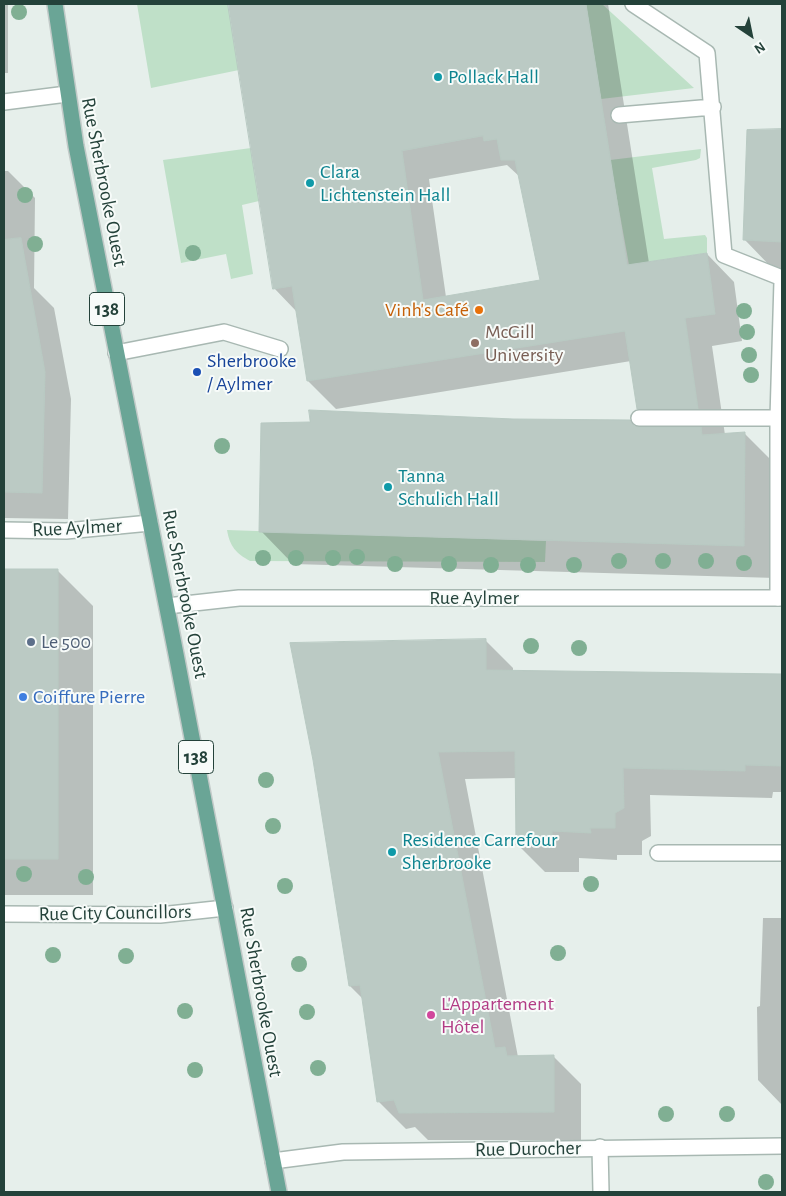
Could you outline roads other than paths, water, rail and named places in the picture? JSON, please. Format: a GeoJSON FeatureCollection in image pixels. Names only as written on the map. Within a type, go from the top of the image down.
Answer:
{"type":"FeatureCollection","features":[{"type":"Feature","properties":{"kind":"main road","name":"Rue Sherbrooke Ouest"},"geometry":{"type":"LineString","coordinates":[[55,4],[67,94],[116,353],[226,908],[279,1192]]}},
{"type":"Feature","properties":{"kind":"street"},"geometry":{"type":"LineString","coordinates":[[633,4],[707,53],[724,255],[782,280],[778,418],[780,598]]}},
{"type":"Feature","properties":{"kind":"street"},"geometry":{"type":"LineString","coordinates":[[4,102],[67,94]]}},
{"type":"Feature","properties":{"kind":"street"},"geometry":{"type":"LineString","coordinates":[[619,115],[713,107]]}},
{"type":"Feature","properties":{"kind":"street"},"geometry":{"type":"LineString","coordinates":[[116,353],[224,332],[280,349]]}},
{"type":"Feature","properties":{"kind":"street"},"geometry":{"type":"LineString","coordinates":[[639,418],[778,418]]}},
{"type":"Feature","properties":{"kind":"street","name":"Rue Aylmer"},"geometry":{"type":"LineString","coordinates":[[4,530],[66,531],[150,523]]}},
{"type":"Feature","properties":{"kind":"street","name":"Rue Aylmer"},"geometry":{"type":"LineString","coordinates":[[167,606],[239,598],[780,598]]}},
{"type":"Feature","properties":{"kind":"street"},"geometry":{"type":"LineString","coordinates":[[658,853],[782,853]]}},
{"type":"Feature","properties":{"kind":"street","name":"Rue City Councillors"},"geometry":{"type":"LineString","coordinates":[[4,914],[160,914],[226,908]]}},
{"type":"Feature","properties":{"kind":"street","name":"Rue Durocher"},"geometry":{"type":"LineString","coordinates":[[273,1161],[343,1152],[782,1146]]}},
{"type":"Feature","properties":{"kind":"street"},"geometry":{"type":"LineString","coordinates":[[600,1147],[601,1192]]}},
{"type":"Feature","properties":{"kind":"place","name":"Pollack Hall"},"geometry":{"type":"Point","coordinates":[438,77]}},
{"type":"Feature","properties":{"kind":"place","name":"Clara Lichtenstein Hall"},"geometry":{"type":"Point","coordinates":[310,183]}},
{"type":"Feature","properties":{"kind":"place","name":"Vinh's Café"},"geometry":{"type":"Point","coordinates":[479,310]}},
{"type":"Feature","properties":{"kind":"place","name":"McGill University"},"geometry":{"type":"Point","coordinates":[475,343]}},
{"type":"Feature","properties":{"kind":"place","name":"Sherbrooke / Aylmer"},"geometry":{"type":"Point","coordinates":[197,372]}},
{"type":"Feature","properties":{"kind":"place","name":"Tanna Schulich Hall"},"geometry":{"type":"Point","coordinates":[388,487]}},
{"type":"Feature","properties":{"kind":"place","name":"Le 500"},"geometry":{"type":"Point","coordinates":[31,642]}},
{"type":"Feature","properties":{"kind":"place","name":"Coiffure Pierre"},"geometry":{"type":"Point","coordinates":[23,697]}},
{"type":"Feature","properties":{"kind":"place","name":"Residence Carrefour Sherbrooke"},"geometry":{"type":"Point","coordinates":[392,852]}},
{"type":"Feature","properties":{"kind":"place","name":"L'Appartement Hôtel"},"geometry":{"type":"Point","coordinates":[431,1015]}}]}
